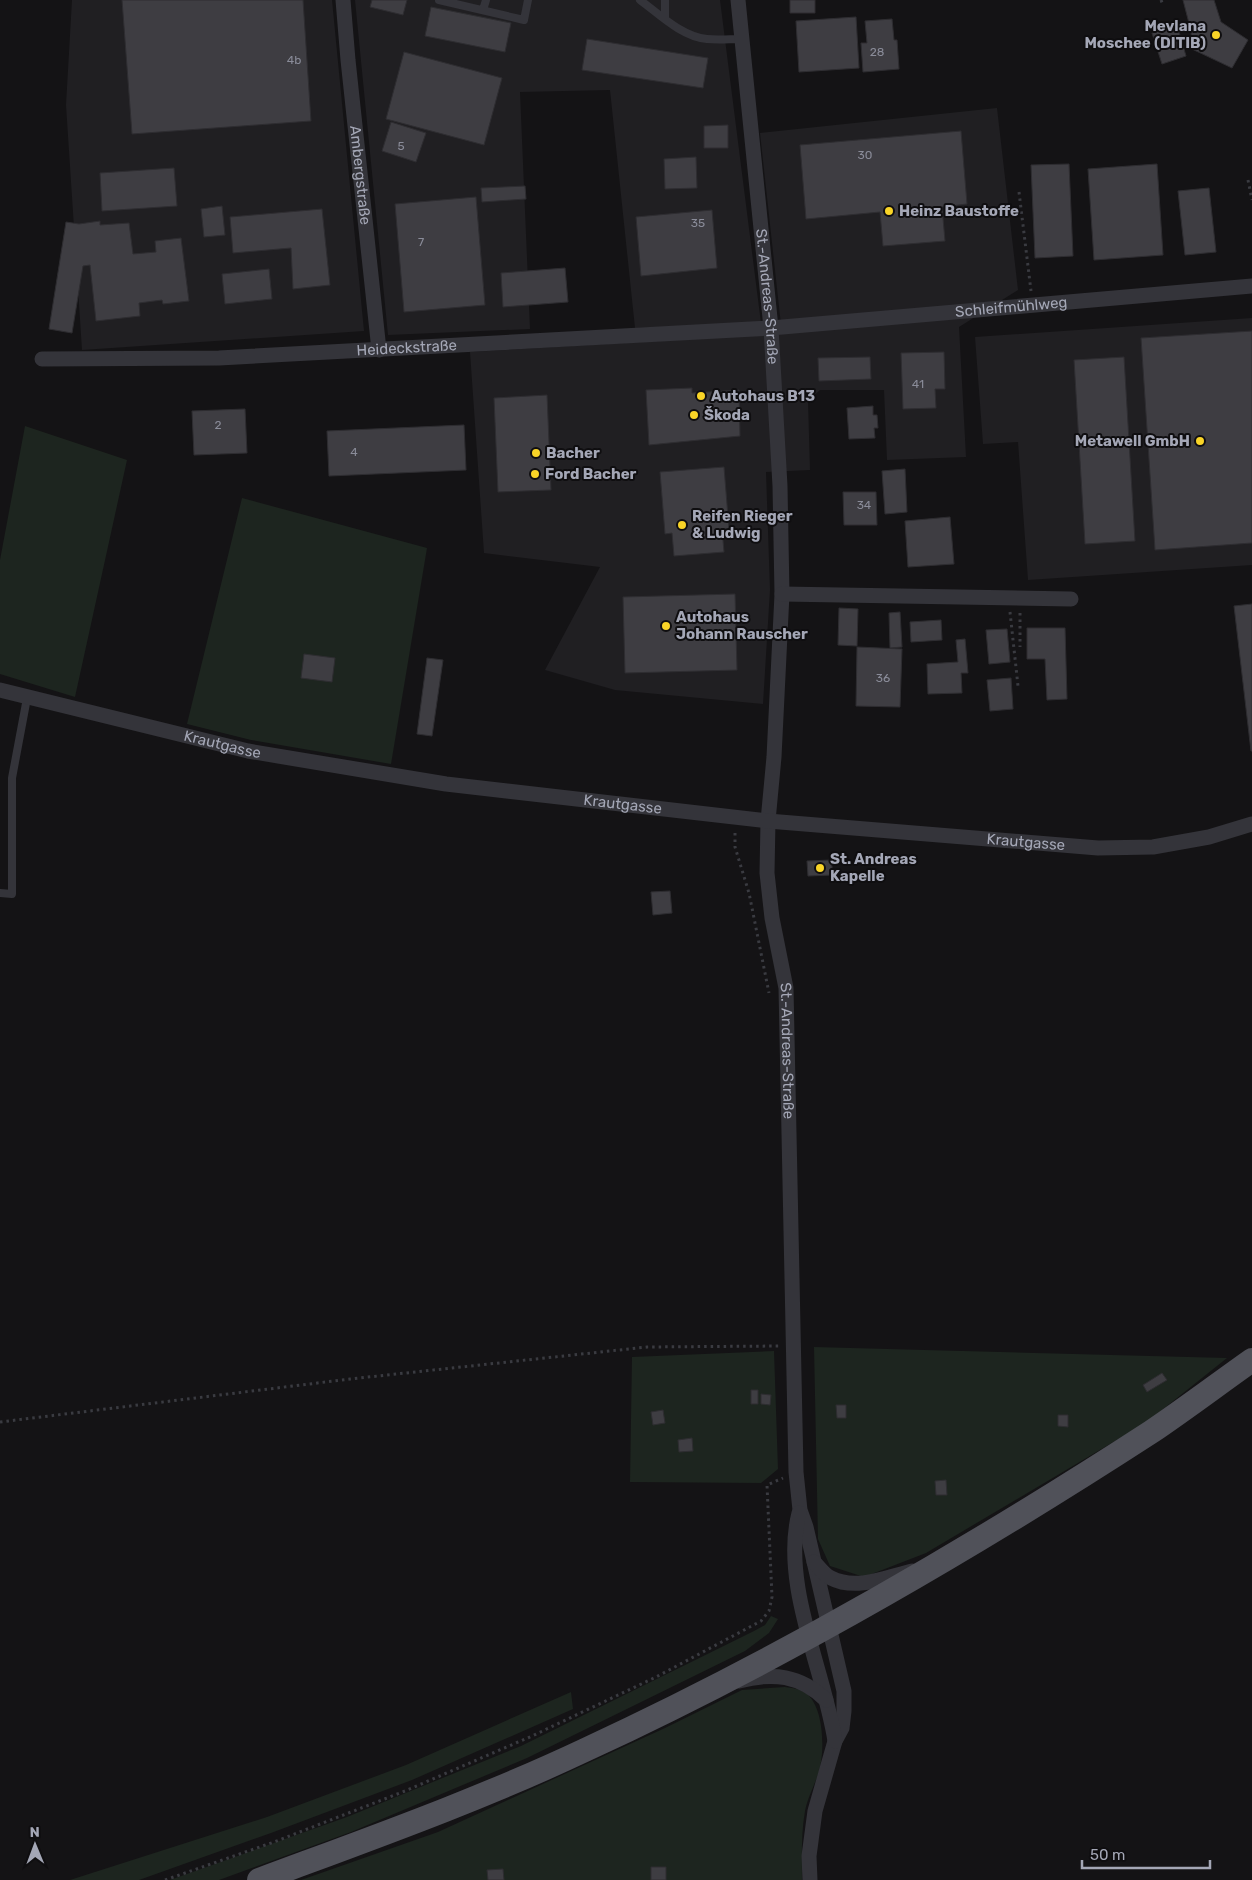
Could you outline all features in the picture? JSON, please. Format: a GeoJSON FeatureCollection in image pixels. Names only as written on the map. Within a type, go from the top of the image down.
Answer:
{"type":"FeatureCollection","features":[{"type":"Feature","properties":{"kind":"main road"},"geometry":{"type":"LineString","coordinates":[[259,1880],[439,1813],[583,1752],[716,1688],[820,1633],[938,1565],[1152,1431],[1252,1360]]}},
{"type":"Feature","properties":{"kind":"street","name":"Ambergstraße"},"geometry":{"type":"LineString","coordinates":[[343,0],[379,350]]}},
{"type":"Feature","properties":{"kind":"street","name":"St.-Andreas-Straße"},"geometry":{"type":"LineString","coordinates":[[738,0],[771,328],[780,486],[782,594],[774,757],[768,822],[767,873],[772,918],[786,988],[785,1346],[800,1510]]}},
{"type":"Feature","properties":{"kind":"street","name":"Schleifmühlweg"},"geometry":{"type":"LineString","coordinates":[[771,328],[1252,286]]}},
{"type":"Feature","properties":{"kind":"street","name":"Heideckstraße"},"geometry":{"type":"LineString","coordinates":[[42,359],[219,358],[771,328]]}},
{"type":"Feature","properties":{"kind":"street"},"geometry":{"type":"LineString","coordinates":[[782,594],[1071,599]]}},
{"type":"Feature","properties":{"kind":"street","name":"Krautgasse"},"geometry":{"type":"LineString","coordinates":[[0,690],[267,754],[446,784],[768,822],[1098,848],[1153,847],[1209,837],[1252,824]]}},
{"type":"Feature","properties":{"kind":"street"},"geometry":{"type":"LineString","coordinates":[[800,1510],[814,1561],[826,1700],[832,1720],[835,1741]]}},
{"type":"Feature","properties":{"kind":"street"},"geometry":{"type":"LineString","coordinates":[[800,1510],[796,1525],[800,1597],[820,1633],[844,1691],[842,1728],[835,1741],[815,1811],[809,1856],[810,1880]]}},
{"type":"Feature","properties":{"kind":"street"},"geometry":{"type":"LineString","coordinates":[[814,1561],[831,1578],[857,1584],[938,1565]]}},
{"type":"Feature","properties":{"kind":"street"},"geometry":{"type":"LineString","coordinates":[[716,1688],[752,1678],[771,1676],[796,1679],[814,1688],[826,1700]]}},
{"type":"Feature","properties":{"kind":"lane"},"geometry":{"type":"LineString","coordinates":[[439,0],[524,20],[528,0]]}},
{"type":"Feature","properties":{"kind":"lane"},"geometry":{"type":"LineString","coordinates":[[483,10],[486,0]]}},
{"type":"Feature","properties":{"kind":"lane"},"geometry":{"type":"LineString","coordinates":[[640,0],[688,34],[705,39],[742,39]]}},
{"type":"Feature","properties":{"kind":"lane"},"geometry":{"type":"LineString","coordinates":[[665,0],[665,19]]}},
{"type":"Feature","properties":{"kind":"lane"},"geometry":{"type":"LineString","coordinates":[[0,894],[12,894],[12,778],[28,698]]}},
{"type":"Feature","properties":{"kind":"path"},"geometry":{"type":"LineString","coordinates":[[1162,0],[1163,5]]}},
{"type":"Feature","properties":{"kind":"path"},"geometry":{"type":"LineString","coordinates":[[1248,180],[1252,200]]}},
{"type":"Feature","properties":{"kind":"path"},"geometry":{"type":"LineString","coordinates":[[1019,192],[1033,305]]}},
{"type":"Feature","properties":{"kind":"path"},"geometry":{"type":"LineString","coordinates":[[1014,598],[1020,647]]}},
{"type":"Feature","properties":{"kind":"path"},"geometry":{"type":"LineString","coordinates":[[1014,598],[1018,686]]}},
{"type":"Feature","properties":{"kind":"path"},"geometry":{"type":"LineString","coordinates":[[734,818],[736,847],[748,893],[770,999]]}},
{"type":"Feature","properties":{"kind":"path"},"geometry":{"type":"LineString","coordinates":[[777,1337],[785,1346]]}},
{"type":"Feature","properties":{"kind":"path"},"geometry":{"type":"LineString","coordinates":[[0,1422],[350,1379],[647,1347],[785,1346]]}},
{"type":"Feature","properties":{"kind":"path"},"geometry":{"type":"LineString","coordinates":[[780,1470],[780,1479]]}},
{"type":"Feature","properties":{"kind":"path"},"geometry":{"type":"LineString","coordinates":[[165,1880],[274,1842],[405,1791],[532,1736],[656,1677],[761,1621],[769,1611],[772,1597],[767,1485],[796,1472]]}},
{"type":"Feature","properties":{"kind":"shaded area"},"geometry":{"type":"Polygon","coordinates":[[[72,0],[332,0],[364,331],[82,350],[66,105],[72,0]]]}},
{"type":"Feature","properties":{"kind":"shaded area"},"geometry":{"type":"Polygon","coordinates":[[[355,0],[720,0],[761,323],[635,328],[610,90],[520,92],[530,329],[388,335],[355,0]]]}},
{"type":"Feature","properties":{"kind":"shaded area"},"geometry":{"type":"Polygon","coordinates":[[[997,108],[1018,290],[959,327],[966,457],[887,460],[884,390],[820,390],[808,401],[810,470],[766,472],[770,590],[763,704],[615,690],[545,670],[600,567],[484,553],[470,352],[782,334],[760,133],[997,108]]]}},
{"type":"Feature","properties":{"kind":"shaded area"},"geometry":{"type":"Polygon","coordinates":[[[1252,318],[1252,565],[1028,580],[1018,442],[983,444],[975,337],[1252,318]]]}},
{"type":"Feature","properties":{"kind":"shaded area"},"geometry":{"type":"Polygon","coordinates":[[[25,426],[127,460],[75,697],[0,674],[0,560],[25,426]]]}},
{"type":"Feature","properties":{"kind":"shaded area"},"geometry":{"type":"Polygon","coordinates":[[[242,498],[427,548],[391,764],[251,740],[187,724],[242,498]]]}},
{"type":"Feature","properties":{"kind":"shaded area"},"geometry":{"type":"Polygon","coordinates":[[[814,1347],[1227,1358],[1147,1422],[926,1553],[864,1577],[830,1566],[818,1539],[814,1347]]]}},
{"type":"Feature","properties":{"kind":"shaded area"},"geometry":{"type":"Polygon","coordinates":[[[774,1351],[778,1469],[761,1483],[630,1482],[632,1357],[774,1351]]]}},
{"type":"Feature","properties":{"kind":"shaded area"},"geometry":{"type":"Polygon","coordinates":[[[771,1616],[778,1619],[769,1633],[745,1651],[527,1758],[351,1832],[219,1880],[170,1880],[347,1817],[521,1746],[754,1631],[765,1625],[771,1616]]]}},
{"type":"Feature","properties":{"kind":"shaded area"},"geometry":{"type":"Polygon","coordinates":[[[794,1688],[807,1694],[817,1709],[822,1730],[821,1763],[806,1806],[804,1819],[802,1880],[301,1880],[438,1832],[665,1728],[742,1690],[794,1688]]]}},
{"type":"Feature","properties":{"kind":"shaded area"},"geometry":{"type":"Polygon","coordinates":[[[571,1692],[573,1709],[412,1780],[271,1833],[139,1880],[70,1880],[267,1817],[406,1765],[571,1692]]]}},
{"type":"Feature","properties":{"kind":"building"},"geometry":{"type":"Polygon","coordinates":[[[122,0],[303,0],[311,121],[132,134],[122,0]]]}},
{"type":"Feature","properties":{"kind":"building"},"geometry":{"type":"Polygon","coordinates":[[[372,0],[407,0],[403,15],[370,7],[372,0]]]}},
{"type":"Feature","properties":{"kind":"building"},"geometry":{"type":"Polygon","coordinates":[[[790,0],[815,0],[815,13],[790,13],[790,0]]]}},
{"type":"Feature","properties":{"kind":"building","name":"Mevlana Moschee (DITIB)"},"geometry":{"type":"Polygon","coordinates":[[[1183,0],[1214,0],[1221,22],[1248,40],[1232,68],[1192,49],[1191,31],[1183,0]]]}},
{"type":"Feature","properties":{"kind":"building"},"geometry":{"type":"Polygon","coordinates":[[[431,7],[511,23],[505,52],[425,36],[431,7]]]}},
{"type":"Feature","properties":{"kind":"building"},"geometry":{"type":"Polygon","coordinates":[[[856,17],[859,68],[799,72],[796,21],[856,17]]]}},
{"type":"Feature","properties":{"kind":"building"},"geometry":{"type":"Polygon","coordinates":[[[892,19],[894,40],[897,40],[899,69],[863,72],[861,43],[867,43],[865,21],[892,19]]]}},
{"type":"Feature","properties":{"kind":"building"},"geometry":{"type":"Polygon","coordinates":[[[1177,25],[1186,56],[1162,64],[1152,33],[1177,25]]]}},
{"type":"Feature","properties":{"kind":"building"},"geometry":{"type":"Polygon","coordinates":[[[587,39],[708,58],[703,88],[582,70],[587,39]]]}},
{"type":"Feature","properties":{"kind":"building"},"geometry":{"type":"Polygon","coordinates":[[[404,52],[502,78],[484,145],[386,119],[404,52]]]}},
{"type":"Feature","properties":{"kind":"building"},"geometry":{"type":"Polygon","coordinates":[[[391,122],[426,133],[416,162],[382,151],[391,122]]]}},
{"type":"Feature","properties":{"kind":"building"},"geometry":{"type":"Polygon","coordinates":[[[728,125],[728,148],[704,148],[704,126],[728,125]]]}},
{"type":"Feature","properties":{"kind":"building"},"geometry":{"type":"Polygon","coordinates":[[[961,131],[967,204],[942,207],[945,241],[883,246],[880,212],[806,219],[800,145],[961,131]]]}},
{"type":"Feature","properties":{"kind":"building"},"geometry":{"type":"Polygon","coordinates":[[[696,157],[697,188],[665,189],[664,159],[696,157]]]}},
{"type":"Feature","properties":{"kind":"building"},"geometry":{"type":"Polygon","coordinates":[[[1069,164],[1073,256],[1035,258],[1031,165],[1069,164]]]}},
{"type":"Feature","properties":{"kind":"building"},"geometry":{"type":"Polygon","coordinates":[[[1157,164],[1163,255],[1094,260],[1088,169],[1157,164]]]}},
{"type":"Feature","properties":{"kind":"building"},"geometry":{"type":"Polygon","coordinates":[[[174,168],[177,206],[102,211],[100,173],[174,168]]]}},
{"type":"Feature","properties":{"kind":"building"},"geometry":{"type":"Polygon","coordinates":[[[525,186],[526,199],[482,202],[481,188],[525,186]]]}},
{"type":"Feature","properties":{"kind":"building"},"geometry":{"type":"Polygon","coordinates":[[[1209,188],[1216,252],[1185,255],[1178,191],[1209,188]]]}},
{"type":"Feature","properties":{"kind":"building"},"geometry":{"type":"Polygon","coordinates":[[[476,197],[485,305],[404,312],[395,204],[476,197]]]}},
{"type":"Feature","properties":{"kind":"building"},"geometry":{"type":"Polygon","coordinates":[[[222,206],[225,235],[204,237],[201,209],[222,206]]]}},
{"type":"Feature","properties":{"kind":"building"},"geometry":{"type":"Polygon","coordinates":[[[322,209],[330,285],[293,289],[291,248],[233,253],[230,217],[322,209]]]}},
{"type":"Feature","properties":{"kind":"building"},"geometry":{"type":"Polygon","coordinates":[[[712,210],[717,268],[641,276],[636,217],[712,210]]]}},
{"type":"Feature","properties":{"kind":"building"},"geometry":{"type":"Polygon","coordinates":[[[100,221],[100,225],[129,223],[133,254],[156,252],[155,241],[181,238],[189,301],[163,304],[162,300],[139,303],[140,316],[96,321],[90,265],[83,266],[72,333],[49,329],[66,222],[79,224],[100,221]]]}},
{"type":"Feature","properties":{"kind":"building"},"geometry":{"type":"Polygon","coordinates":[[[565,268],[568,302],[503,307],[501,273],[565,268]]]}},
{"type":"Feature","properties":{"kind":"building"},"geometry":{"type":"Polygon","coordinates":[[[269,269],[272,299],[225,304],[222,274],[269,269]]]}},
{"type":"Feature","properties":{"kind":"building","name":"Metawell GmbH"},"geometry":{"type":"Polygon","coordinates":[[[1252,331],[1252,543],[1155,550],[1141,338],[1252,331]]]}},
{"type":"Feature","properties":{"kind":"building"},"geometry":{"type":"Polygon","coordinates":[[[944,352],[945,389],[935,389],[936,408],[903,409],[901,353],[944,352]]]}},
{"type":"Feature","properties":{"kind":"building"},"geometry":{"type":"Polygon","coordinates":[[[870,357],[871,379],[819,381],[818,358],[870,357]]]}},
{"type":"Feature","properties":{"kind":"building"},"geometry":{"type":"Polygon","coordinates":[[[1124,357],[1135,541],[1085,544],[1074,360],[1124,357]]]}},
{"type":"Feature","properties":{"kind":"building","name":"Škoda"},"geometry":{"type":"Polygon","coordinates":[[[692,388],[692,393],[739,390],[740,436],[649,445],[646,390],[692,388]]]}},
{"type":"Feature","properties":{"kind":"building"},"geometry":{"type":"Polygon","coordinates":[[[547,395],[551,490],[498,492],[494,398],[547,395]]]}},
{"type":"Feature","properties":{"kind":"building"},"geometry":{"type":"Polygon","coordinates":[[[873,406],[873,415],[877,415],[878,428],[874,428],[875,438],[849,439],[847,408],[873,406]]]}},
{"type":"Feature","properties":{"kind":"building"},"geometry":{"type":"Polygon","coordinates":[[[245,409],[247,453],[194,455],[192,411],[245,409]]]}},
{"type":"Feature","properties":{"kind":"building"},"geometry":{"type":"Polygon","coordinates":[[[464,425],[466,470],[329,476],[327,431],[464,425]]]}},
{"type":"Feature","properties":{"kind":"building"},"geometry":{"type":"Polygon","coordinates":[[[724,467],[729,529],[722,529],[724,552],[674,556],[672,533],[665,534],[660,472],[724,467]]]}},
{"type":"Feature","properties":{"kind":"building"},"geometry":{"type":"Polygon","coordinates":[[[905,469],[907,512],[885,514],[882,471],[905,469]]]}},
{"type":"Feature","properties":{"kind":"building"},"geometry":{"type":"Polygon","coordinates":[[[843,492],[876,492],[877,525],[844,525],[843,492]]]}},
{"type":"Feature","properties":{"kind":"building"},"geometry":{"type":"Polygon","coordinates":[[[950,517],[954,564],[908,567],[905,521],[950,517]]]}},
{"type":"Feature","properties":{"kind":"building"},"geometry":{"type":"Polygon","coordinates":[[[735,594],[737,670],[625,673],[623,597],[735,594]]]}},
{"type":"Feature","properties":{"kind":"building"},"geometry":{"type":"Polygon","coordinates":[[[1252,604],[1252,751],[1251,751],[1234,606],[1252,604]]]}},
{"type":"Feature","properties":{"kind":"building"},"geometry":{"type":"Polygon","coordinates":[[[839,608],[858,609],[857,646],[838,645],[839,608]]]}},
{"type":"Feature","properties":{"kind":"building"},"geometry":{"type":"Polygon","coordinates":[[[900,612],[902,647],[890,648],[889,613],[900,612]]]}},
{"type":"Feature","properties":{"kind":"building"},"geometry":{"type":"Polygon","coordinates":[[[941,620],[942,640],[911,642],[910,622],[941,620]]]}},
{"type":"Feature","properties":{"kind":"building"},"geometry":{"type":"Polygon","coordinates":[[[1027,628],[1065,628],[1067,699],[1047,700],[1045,659],[1027,659],[1027,628]]]}},
{"type":"Feature","properties":{"kind":"building"},"geometry":{"type":"Polygon","coordinates":[[[1007,629],[1010,662],[989,664],[986,630],[1007,629]]]}},
{"type":"Feature","properties":{"kind":"building"},"geometry":{"type":"Polygon","coordinates":[[[965,639],[968,673],[961,673],[962,693],[928,694],[927,664],[958,662],[956,640],[965,639]]]}},
{"type":"Feature","properties":{"kind":"building"},"geometry":{"type":"Polygon","coordinates":[[[857,647],[902,649],[900,707],[856,706],[857,647]]]}},
{"type":"Feature","properties":{"kind":"building"},"geometry":{"type":"Polygon","coordinates":[[[304,654],[335,658],[332,682],[301,678],[304,654]]]}},
{"type":"Feature","properties":{"kind":"building"},"geometry":{"type":"Polygon","coordinates":[[[427,658],[443,660],[432,736],[417,734],[427,658]]]}},
{"type":"Feature","properties":{"kind":"building"},"geometry":{"type":"Polygon","coordinates":[[[1011,678],[1013,709],[990,711],[987,680],[1011,678]]]}},
{"type":"Feature","properties":{"kind":"building","name":"St. Andreas Kapelle"},"geometry":{"type":"Polygon","coordinates":[[[832,860],[832,875],[808,876],[807,861],[832,860]]]}},
{"type":"Feature","properties":{"kind":"building"},"geometry":{"type":"Polygon","coordinates":[[[670,891],[672,913],[653,915],[651,892],[670,891]]]}},
{"type":"Feature","properties":{"kind":"building"},"geometry":{"type":"Polygon","coordinates":[[[1162,1373],[1167,1380],[1147,1392],[1143,1385],[1162,1373]]]}},
{"type":"Feature","properties":{"kind":"building"},"geometry":{"type":"Polygon","coordinates":[[[751,1390],[758,1390],[758,1404],[751,1404],[751,1390]]]}},
{"type":"Feature","properties":{"kind":"building"},"geometry":{"type":"Polygon","coordinates":[[[761,1394],[771,1395],[770,1405],[761,1404],[761,1394]]]}},
{"type":"Feature","properties":{"kind":"building"},"geometry":{"type":"Polygon","coordinates":[[[836,1405],[846,1405],[846,1418],[837,1418],[836,1405]]]}},
{"type":"Feature","properties":{"kind":"building"},"geometry":{"type":"Polygon","coordinates":[[[663,1410],[665,1423],[653,1425],[651,1412],[663,1410]]]}},
{"type":"Feature","properties":{"kind":"building"},"geometry":{"type":"Polygon","coordinates":[[[1058,1415],[1068,1415],[1068,1427],[1058,1426],[1058,1415]]]}},
{"type":"Feature","properties":{"kind":"building"},"geometry":{"type":"Polygon","coordinates":[[[692,1438],[693,1451],[679,1452],[678,1440],[692,1438]]]}},
{"type":"Feature","properties":{"kind":"building"},"geometry":{"type":"Polygon","coordinates":[[[946,1480],[947,1495],[936,1495],[935,1481],[946,1480]]]}},
{"type":"Feature","properties":{"kind":"building"},"geometry":{"type":"Polygon","coordinates":[[[651,1867],[666,1867],[666,1880],[651,1880],[651,1867]]]}},
{"type":"Feature","properties":{"kind":"building"},"geometry":{"type":"Polygon","coordinates":[[[503,1869],[504,1880],[488,1880],[487,1870],[503,1869]]]}},
{"type":"Feature","properties":{"kind":"place","name":"Mevlana Moschee (DITIB)"},"geometry":{"type":"Point","coordinates":[1216,35]}},
{"type":"Feature","properties":{"kind":"place","name":"Heinz Baustoffe"},"geometry":{"type":"Point","coordinates":[889,211]}},
{"type":"Feature","properties":{"kind":"place","name":"Autohaus B13"},"geometry":{"type":"Point","coordinates":[701,396]}},
{"type":"Feature","properties":{"kind":"place","name":"Škoda"},"geometry":{"type":"Point","coordinates":[694,415]}},
{"type":"Feature","properties":{"kind":"place","name":"Metawell GmbH"},"geometry":{"type":"Point","coordinates":[1200,441]}},
{"type":"Feature","properties":{"kind":"place","name":"Bacher"},"geometry":{"type":"Point","coordinates":[536,453]}},
{"type":"Feature","properties":{"kind":"place","name":"Ford Bacher"},"geometry":{"type":"Point","coordinates":[535,474]}},
{"type":"Feature","properties":{"kind":"place","name":"Reifen Rieger & Ludwig"},"geometry":{"type":"Point","coordinates":[682,525]}},
{"type":"Feature","properties":{"kind":"place","name":"Autohaus Johann Rauscher"},"geometry":{"type":"Point","coordinates":[666,626]}},
{"type":"Feature","properties":{"kind":"place","name":"St. Andreas Kapelle"},"geometry":{"type":"Point","coordinates":[820,868]}}]}
